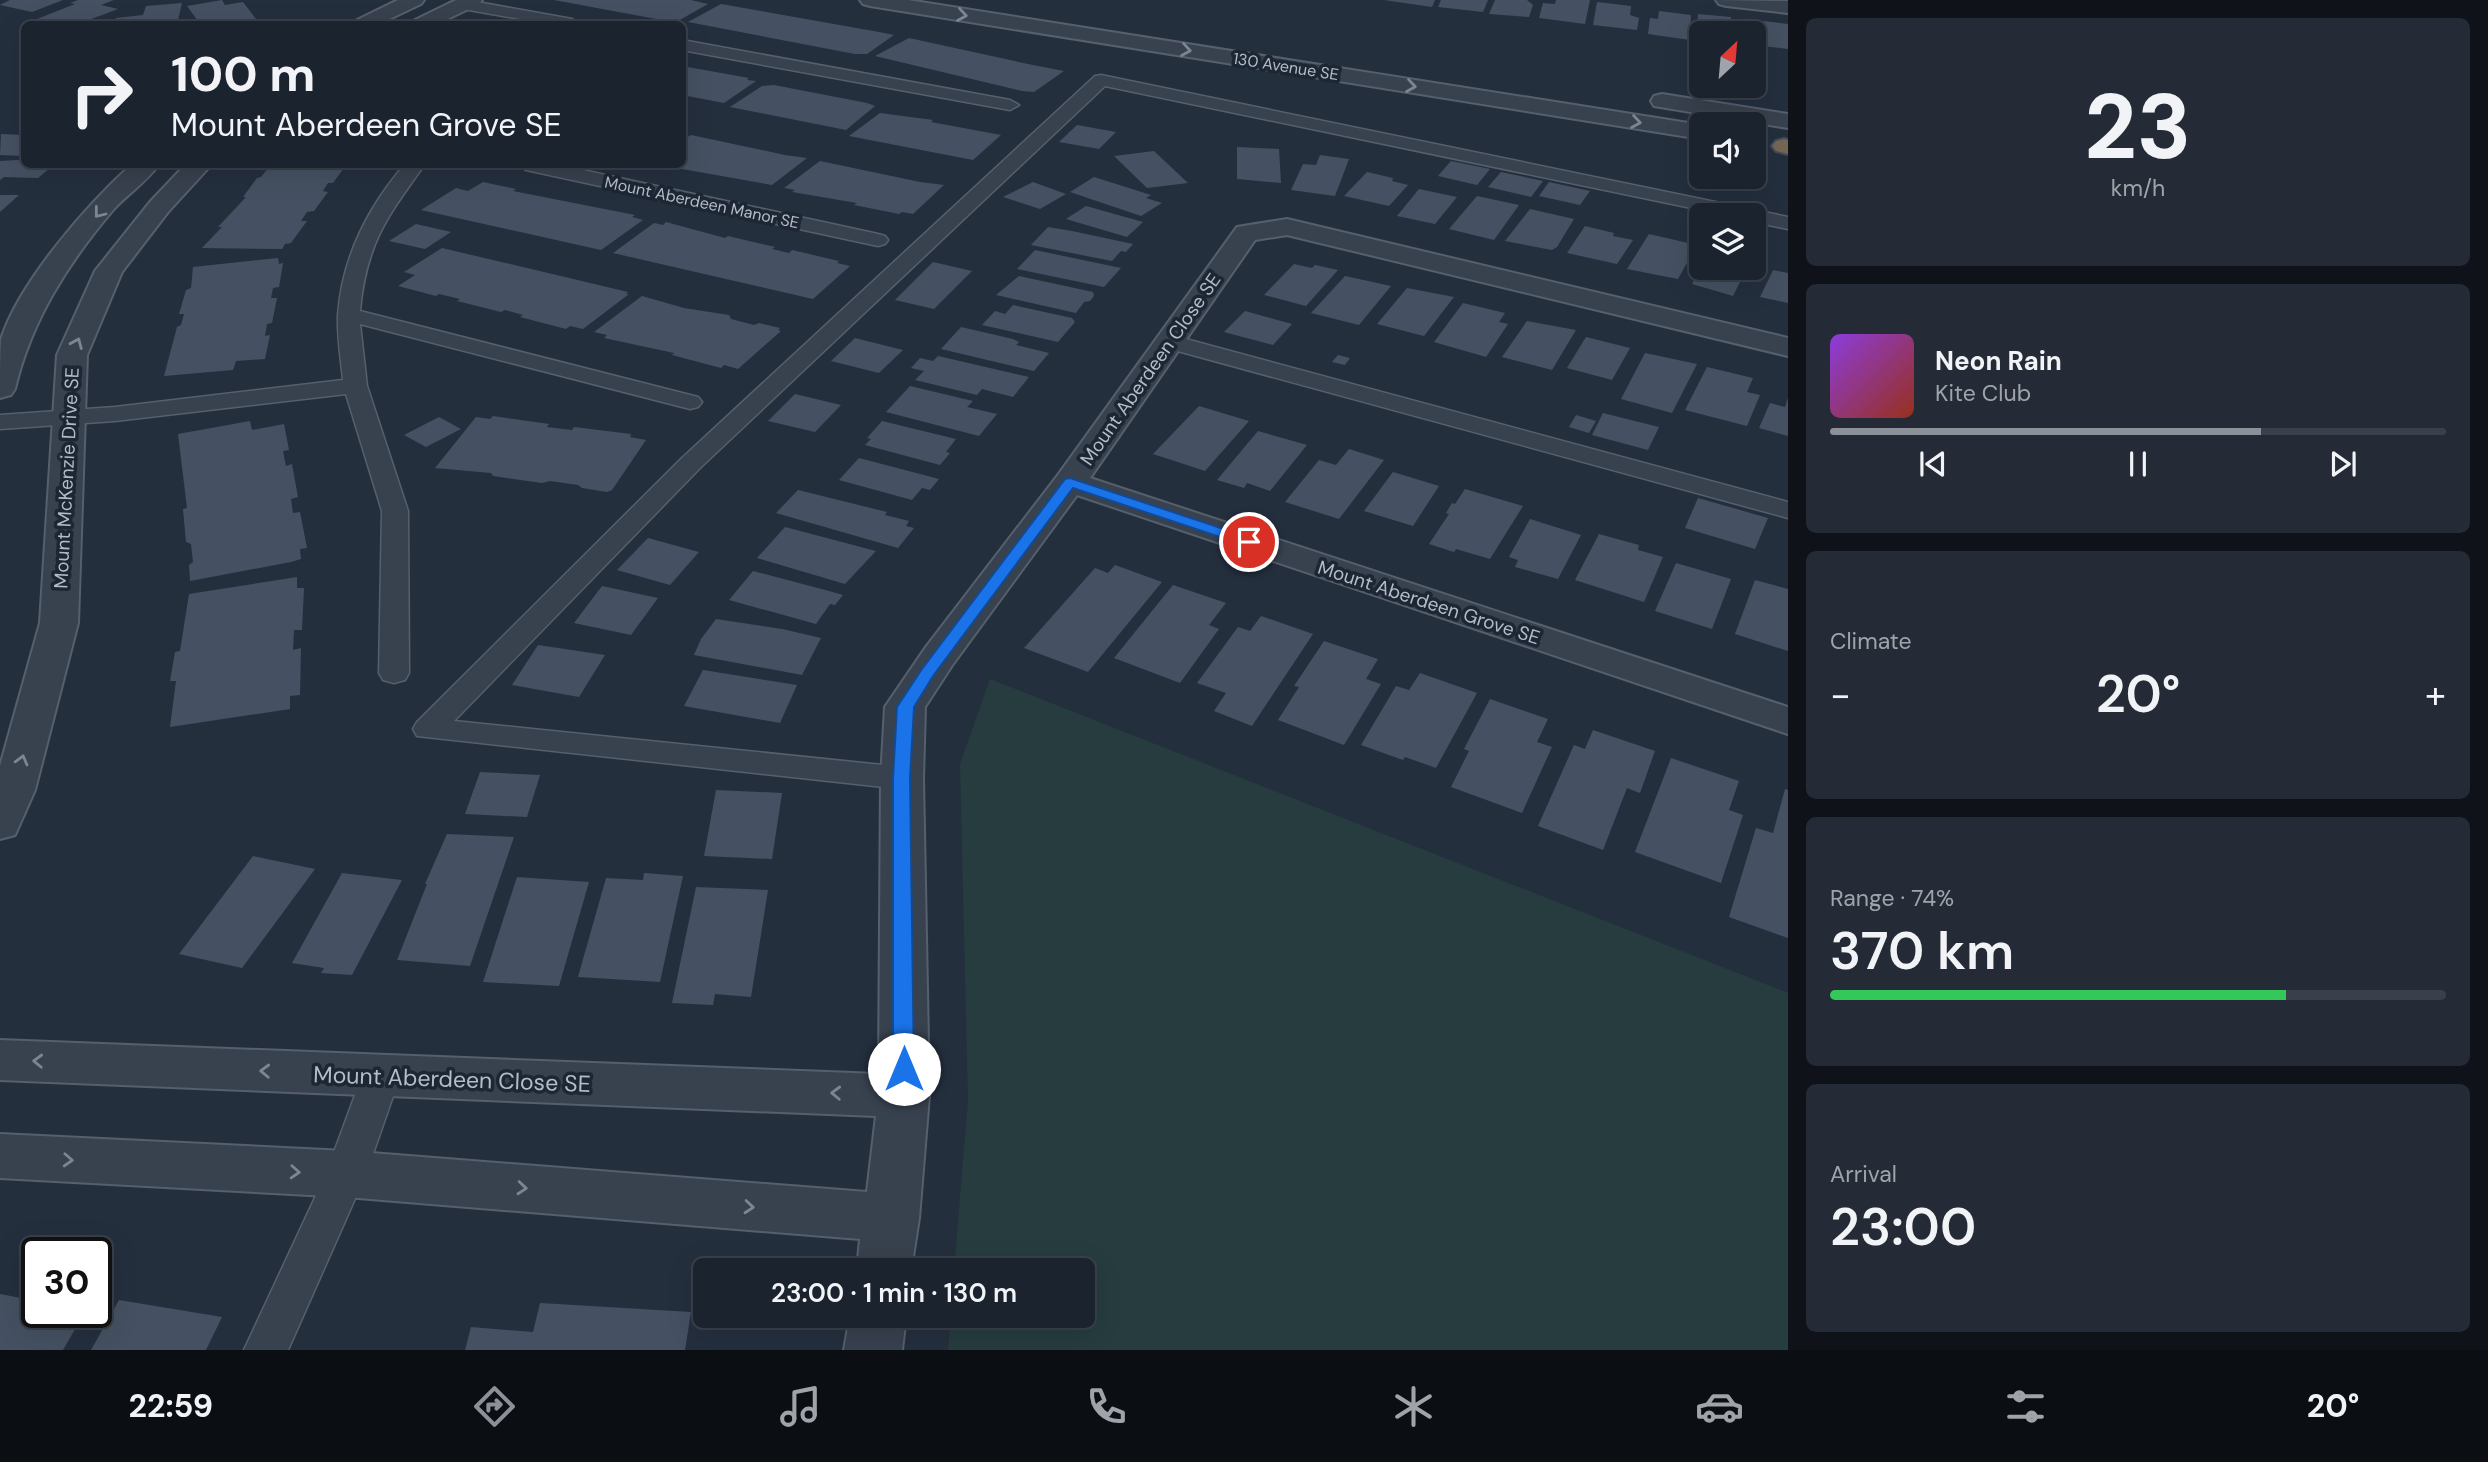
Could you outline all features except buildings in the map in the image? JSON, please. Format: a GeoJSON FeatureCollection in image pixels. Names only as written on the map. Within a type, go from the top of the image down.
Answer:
{"type":"FeatureCollection","features":[{"type":"Feature","properties":{"kind":"street"},"geometry":{"type":"LineString","coordinates":[[370,21],[415,0]]}},
{"type":"Feature","properties":{"kind":"street","name":"130 Avenue SE"},"geometry":{"type":"LineString","coordinates":[[870,0],[1689,130]]}},
{"type":"Feature","properties":{"kind":"street"},"geometry":{"type":"LineString","coordinates":[[1726,0],[1788,7]]}},
{"type":"Feature","properties":{"kind":"street"},"geometry":{"type":"LineString","coordinates":[[428,21],[468,2]]}},
{"type":"Feature","properties":{"kind":"street"},"geometry":{"type":"LineString","coordinates":[[1637,97],[1788,121]]}},
{"type":"Feature","properties":{"kind":"street"},"geometry":{"type":"LineString","coordinates":[[0,389],[13,341],[57,268],[104,205],[143,168]]}},
{"type":"Feature","properties":{"kind":"street","name":"Mount McKenzie Drive SE"},"geometry":{"type":"LineString","coordinates":[[0,824],[14,789],[59,623],[72,355],[109,271],[159,207],[196,168]]}},
{"type":"Feature","properties":{"kind":"street","name":"Mount Aberdeen Close SE"},"geometry":{"type":"LineString","coordinates":[[886,1258],[904,1096],[902,778],[905,707],[939,656],[1070,482],[1247,233],[1287,227],[1788,347]]}},
{"type":"Feature","properties":{"kind":"street","name":"Mount Aberdeen Grove SE"},"geometry":{"type":"LineString","coordinates":[[1070,482],[1788,721]]}},
{"type":"Feature","properties":{"kind":"street","name":"Mount Aberdeen Close SE"},"geometry":{"type":"LineString","coordinates":[[0,1060],[904,1096]]}},
{"type":"Feature","properties":{"kind":"street"},"geometry":{"type":"LineString","coordinates":[[0,1156],[346,1174],[892,1218]]}},
{"type":"Feature","properties":{"kind":"street"},"geometry":{"type":"LineString","coordinates":[[873,1350],[876,1328]]}},
{"type":"Feature","properties":{"kind":"lane"},"geometry":{"type":"LineString","coordinates":[[468,2],[558,21]]}},
{"type":"Feature","properties":{"kind":"lane"},"geometry":{"type":"LineString","coordinates":[[686,46],[1010,105]]}},
{"type":"Feature","properties":{"kind":"lane"},"geometry":{"type":"LineString","coordinates":[[902,778],[428,729],[691,463],[1101,80],[1695,203]]}},
{"type":"Feature","properties":{"kind":"lane"},"geometry":{"type":"LineString","coordinates":[[394,673],[395,511],[355,386],[349,315],[357,269],[369,228],[399,182],[412,168]]}},
{"type":"Feature","properties":{"kind":"lane","name":"Mount Aberdeen Manor SE"},"geometry":{"type":"LineString","coordinates":[[545,168],[878,240]]}},
{"type":"Feature","properties":{"kind":"lane"},"geometry":{"type":"LineString","coordinates":[[1766,218],[1788,223]]}},
{"type":"Feature","properties":{"kind":"lane"},"geometry":{"type":"LineString","coordinates":[[349,315],[690,402]]}},
{"type":"Feature","properties":{"kind":"lane"},"geometry":{"type":"LineString","coordinates":[[1171,342],[1788,510]]}},
{"type":"Feature","properties":{"kind":"lane"},"geometry":{"type":"LineString","coordinates":[[0,422],[67,418],[355,386]]}},
{"type":"Feature","properties":{"kind":"lane"},"geometry":{"type":"LineString","coordinates":[[266,1350],[346,1174],[381,1076]]}},
{"type":"Feature","properties":{"kind":"green space"},"geometry":{"type":"Polygon","coordinates":[[[990,679],[1788,993],[1788,1350],[948,1350],[950,1328],[1095,1328],[1095,1258],[955,1258],[968,1100],[960,764],[990,679]]]}},
{"type":"Feature","properties":{"kind":"route"},"geometry":{"type":"LineString","coordinates":[[904,1069],[902,778],[905,707],[939,656],[1070,482],[1249,542]]}}]}
